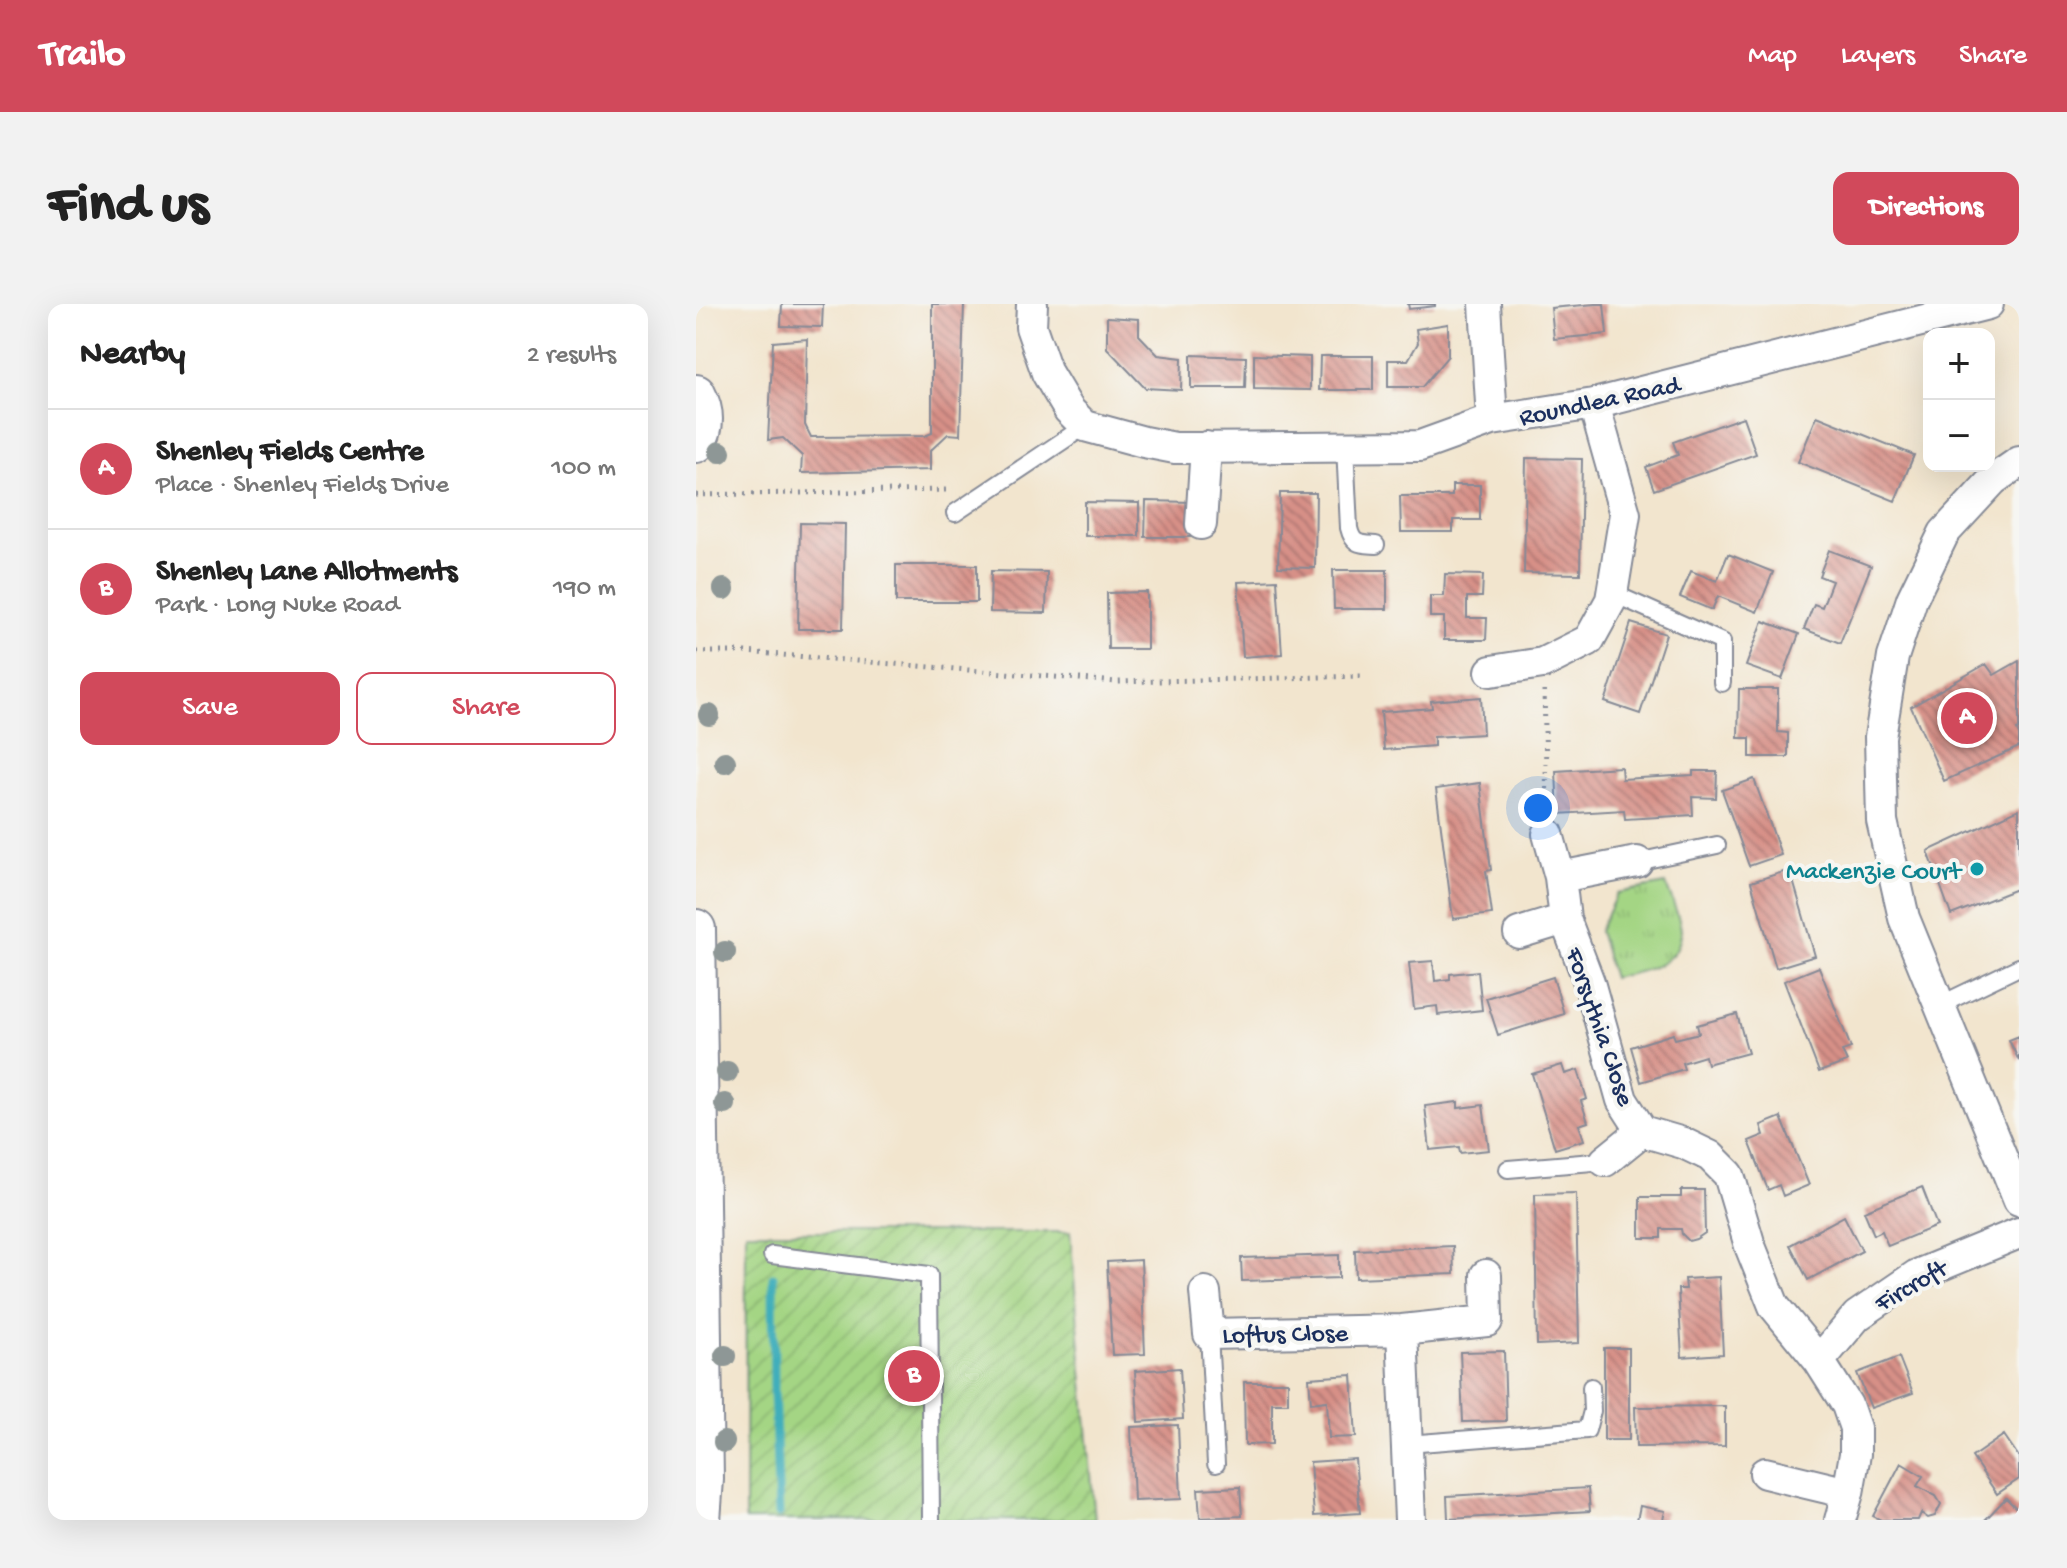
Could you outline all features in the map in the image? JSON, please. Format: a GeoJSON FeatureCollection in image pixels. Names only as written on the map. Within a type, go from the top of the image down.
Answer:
{"type":"FeatureCollection","features":[{"type":"Feature","properties":{"kind":"street"},"geometry":{"type":"LineString","coordinates":[[1032,304],[1031,327],[1047,373],[1069,410],[1085,426]]}},
{"type":"Feature","properties":{"kind":"street"},"geometry":{"type":"LineString","coordinates":[[1485,304],[1492,420]]}},
{"type":"Feature","properties":{"kind":"street","name":"Roundlea Road"},"geometry":{"type":"LineString","coordinates":[[1085,426],[1175,448],[1420,446],[1492,420],[1594,404],[1988,304]]}},
{"type":"Feature","properties":{"kind":"street"},"geometry":{"type":"LineString","coordinates":[[696,394],[702,405],[704,420],[696,443]]}},
{"type":"Feature","properties":{"kind":"street"},"geometry":{"type":"LineString","coordinates":[[1491,671],[1543,663],[1589,640],[1611,600],[1625,514],[1594,404]]}},
{"type":"Feature","properties":{"kind":"street"},"geometry":{"type":"LineString","coordinates":[[1201,524],[1206,447]]}},
{"type":"Feature","properties":{"kind":"street"},"geometry":{"type":"LineString","coordinates":[[2019,462],[1993,480],[1944,533],[1912,599],[1893,657],[1880,737],[1882,821],[1904,918],[2019,1200]]}},
{"type":"Feature","properties":{"kind":"street","name":"Forsythia Close"},"geometry":{"type":"LineString","coordinates":[[1548,834],[1560,877],[1565,919],[1589,982],[1622,1100],[1642,1131],[1683,1143],[1710,1156],[1729,1175],[1750,1246],[1774,1306],[1819,1361],[1847,1405],[1855,1428],[1855,1454],[1844,1507],[1765,1473]]}},
{"type":"Feature","properties":{"kind":"street"},"geometry":{"type":"LineString","coordinates":[[1560,877],[1637,862]]}},
{"type":"Feature","properties":{"kind":"street","name":"Forsythia Close"},"geometry":{"type":"LineString","coordinates":[[1519,933],[1565,919]]}},
{"type":"Feature","properties":{"kind":"street"},"geometry":{"type":"LineString","coordinates":[[696,929],[704,1479],[701,1520]]}},
{"type":"Feature","properties":{"kind":"street","name":"Forsythia Close"},"geometry":{"type":"LineString","coordinates":[[1605,1161],[1642,1131]]}},
{"type":"Feature","properties":{"kind":"street","name":"Fircroft"},"geometry":{"type":"LineString","coordinates":[[1819,1361],[1857,1316],[1917,1275],[2019,1233]]}},
{"type":"Feature","properties":{"kind":"street","name":"Loftus Close"},"geometry":{"type":"LineString","coordinates":[[1205,1292],[1209,1334],[1402,1330],[1487,1321],[1486,1275]]}},
{"type":"Feature","properties":{"kind":"street"},"geometry":{"type":"LineString","coordinates":[[1402,1330],[1410,1520]]}},
{"type":"Feature","properties":{"kind":"lane"},"geometry":{"type":"LineString","coordinates":[[955,513],[1085,426]]}},
{"type":"Feature","properties":{"kind":"lane"},"geometry":{"type":"LineString","coordinates":[[1345,446],[1351,538],[1359,544],[1376,545]]}},
{"type":"Feature","properties":{"kind":"lane"},"geometry":{"type":"LineString","coordinates":[[1612,593],[1722,642],[1722,683]]}},
{"type":"Feature","properties":{"kind":"lane"},"geometry":{"type":"LineString","coordinates":[[1637,862],[1717,845]]}},
{"type":"Feature","properties":{"kind":"lane"},"geometry":{"type":"LineString","coordinates":[[1940,1005],[2019,967]]}},
{"type":"Feature","properties":{"kind":"lane"},"geometry":{"type":"LineString","coordinates":[[1508,1169],[1605,1161]]}},
{"type":"Feature","properties":{"kind":"lane"},"geometry":{"type":"LineString","coordinates":[[772,1255],[929,1275],[931,1520]]}},
{"type":"Feature","properties":{"kind":"lane"},"geometry":{"type":"LineString","coordinates":[[1209,1334],[1216,1464]]}},
{"type":"Feature","properties":{"kind":"lane"},"geometry":{"type":"LineString","coordinates":[[1407,1444],[1587,1430],[1592,1411],[1591,1387]]}},
{"type":"Feature","properties":{"kind":"path"},"geometry":{"type":"LineString","coordinates":[[696,495],[946,490]]}},
{"type":"Feature","properties":{"kind":"path"},"geometry":{"type":"LineString","coordinates":[[696,652],[745,652],[1117,682],[1363,676]]}},
{"type":"Feature","properties":{"kind":"path"},"geometry":{"type":"LineString","coordinates":[[1543,663],[1548,834]]}},
{"type":"Feature","properties":{"kind":"green space"},"geometry":{"type":"Polygon","coordinates":[[[1666,884],[1680,922],[1681,933],[1673,954],[1646,970],[1613,978],[1599,931],[1617,893],[1666,884]]]}},
{"type":"Feature","properties":{"kind":"green space"},"geometry":{"type":"Polygon","coordinates":[[[746,1232],[1070,1232],[1095,1520],[745,1520],[746,1232]]]}},
{"type":"Feature","properties":{"kind":"building"},"geometry":{"type":"Polygon","coordinates":[[[782,304],[823,304],[822,327],[781,326],[782,304]]]}},
{"type":"Feature","properties":{"kind":"building"},"geometry":{"type":"Polygon","coordinates":[[[932,304],[964,304],[960,435],[948,434],[930,451],[930,470],[801,473],[802,456],[783,438],[768,440],[773,342],[807,339],[805,425],[811,437],[925,436],[932,433],[932,304]]]}},
{"type":"Feature","properties":{"kind":"building"},"geometry":{"type":"Polygon","coordinates":[[[1408,304],[1435,304],[1435,306],[1409,309],[1408,304]]]}},
{"type":"Feature","properties":{"kind":"building"},"geometry":{"type":"Polygon","coordinates":[[[1604,304],[1607,334],[1554,339],[1551,308],[1604,304]]]}},
{"type":"Feature","properties":{"kind":"building"},"geometry":{"type":"Polygon","coordinates":[[[1107,317],[1139,319],[1139,335],[1158,355],[1182,358],[1181,390],[1145,388],[1107,348],[1107,317]]]}},
{"type":"Feature","properties":{"kind":"building"},"geometry":{"type":"Polygon","coordinates":[[[1448,324],[1448,356],[1422,387],[1388,387],[1388,360],[1408,360],[1418,343],[1416,329],[1448,324]]]}},
{"type":"Feature","properties":{"kind":"building"},"geometry":{"type":"Polygon","coordinates":[[[1191,355],[1246,357],[1245,388],[1191,388],[1191,355]]]}},
{"type":"Feature","properties":{"kind":"building"},"geometry":{"type":"Polygon","coordinates":[[[1254,355],[1310,357],[1310,390],[1254,389],[1254,355]]]}},
{"type":"Feature","properties":{"kind":"building"},"geometry":{"type":"Polygon","coordinates":[[[1320,356],[1373,356],[1373,390],[1319,390],[1320,356]]]}},
{"type":"Feature","properties":{"kind":"building"},"geometry":{"type":"Polygon","coordinates":[[[1817,416],[1914,455],[1895,501],[1798,462],[1817,416]]]}},
{"type":"Feature","properties":{"kind":"building"},"geometry":{"type":"Polygon","coordinates":[[[1743,417],[1756,454],[1654,490],[1646,467],[1678,455],[1673,442],[1743,417]]]}},
{"type":"Feature","properties":{"kind":"building"},"geometry":{"type":"Polygon","coordinates":[[[1526,458],[1582,459],[1580,574],[1524,573],[1526,458]]]}},
{"type":"Feature","properties":{"kind":"building"},"geometry":{"type":"Polygon","coordinates":[[[1452,485],[1480,485],[1480,520],[1453,520],[1453,532],[1401,532],[1400,496],[1452,496],[1452,485]]]}},
{"type":"Feature","properties":{"kind":"building"},"geometry":{"type":"Polygon","coordinates":[[[1280,493],[1316,493],[1315,568],[1278,567],[1280,493]]]}},
{"type":"Feature","properties":{"kind":"building"},"geometry":{"type":"Polygon","coordinates":[[[1146,501],[1194,502],[1193,537],[1145,537],[1146,501]]]}},
{"type":"Feature","properties":{"kind":"building"},"geometry":{"type":"Polygon","coordinates":[[[1085,502],[1139,503],[1139,536],[1085,536],[1085,502]]]}},
{"type":"Feature","properties":{"kind":"building"},"geometry":{"type":"Polygon","coordinates":[[[800,523],[845,524],[843,629],[798,629],[800,523]]]}},
{"type":"Feature","properties":{"kind":"building"},"geometry":{"type":"Polygon","coordinates":[[[1829,550],[1871,566],[1840,643],[1804,629],[1814,604],[1822,607],[1832,581],[1819,576],[1829,550]]]}},
{"type":"Feature","properties":{"kind":"building"},"geometry":{"type":"Polygon","coordinates":[[[1728,554],[1773,572],[1757,612],[1718,596],[1712,610],[1680,597],[1691,571],[1717,581],[1728,554]]]}},
{"type":"Feature","properties":{"kind":"building"},"geometry":{"type":"Polygon","coordinates":[[[896,565],[977,565],[977,602],[896,602],[896,565]]]}},
{"type":"Feature","properties":{"kind":"building"},"geometry":{"type":"Polygon","coordinates":[[[1333,570],[1387,570],[1387,609],[1334,609],[1333,570]]]}},
{"type":"Feature","properties":{"kind":"building"},"geometry":{"type":"Polygon","coordinates":[[[991,571],[1047,572],[1046,613],[990,612],[991,571]]]}},
{"type":"Feature","properties":{"kind":"building"},"geometry":{"type":"Polygon","coordinates":[[[1445,574],[1483,575],[1482,597],[1467,597],[1467,618],[1487,618],[1486,640],[1444,640],[1444,617],[1430,617],[1430,596],[1444,596],[1445,574]]]}},
{"type":"Feature","properties":{"kind":"building"},"geometry":{"type":"Polygon","coordinates":[[[1277,580],[1282,654],[1243,657],[1238,582],[1277,580]]]}},
{"type":"Feature","properties":{"kind":"building"},"geometry":{"type":"Polygon","coordinates":[[[1147,592],[1147,649],[1108,649],[1107,593],[1147,592]]]}},
{"type":"Feature","properties":{"kind":"building"},"geometry":{"type":"Polygon","coordinates":[[[1763,621],[1799,634],[1782,679],[1746,666],[1763,621]]]}},
{"type":"Feature","properties":{"kind":"building"},"geometry":{"type":"Polygon","coordinates":[[[1631,623],[1666,634],[1640,714],[1605,702],[1631,623]]]}},
{"type":"Feature","properties":{"kind":"building"},"geometry":{"type":"Polygon","coordinates":[[[2019,661],[2019,747],[1944,781],[1911,707],[1986,664],[1994,675],[2019,661]]]}},
{"type":"Feature","properties":{"kind":"building"},"geometry":{"type":"Polygon","coordinates":[[[1739,689],[1778,689],[1778,732],[1788,733],[1788,757],[1750,757],[1750,738],[1738,738],[1739,689]]]}},
{"type":"Feature","properties":{"kind":"building"},"geometry":{"type":"Polygon","coordinates":[[[1481,697],[1483,734],[1434,737],[1434,746],[1384,750],[1381,712],[1432,708],[1431,701],[1481,697]]]}},
{"type":"Feature","properties":{"kind":"building"},"geometry":{"type":"Polygon","coordinates":[[[1621,767],[1622,779],[1717,771],[1716,798],[1692,797],[1693,815],[1625,819],[1624,810],[1558,814],[1556,771],[1621,767]]]}},
{"type":"Feature","properties":{"kind":"building"},"geometry":{"type":"Polygon","coordinates":[[[1754,779],[1781,855],[1749,866],[1722,790],[1754,779]]]}},
{"type":"Feature","properties":{"kind":"building"},"geometry":{"type":"Polygon","coordinates":[[[1480,783],[1491,870],[1486,871],[1492,914],[1453,919],[1436,789],[1480,783]]]}},
{"type":"Feature","properties":{"kind":"building","name":"Mackenzie Court"},"geometry":{"type":"Polygon","coordinates":[[[2019,809],[2019,888],[1951,915],[1928,851],[2019,809]]]}},
{"type":"Feature","properties":{"kind":"building"},"geometry":{"type":"Polygon","coordinates":[[[1790,870],[1815,956],[1776,968],[1751,882],[1790,870]]]}},
{"type":"Feature","properties":{"kind":"building"},"geometry":{"type":"Polygon","coordinates":[[[1433,961],[1435,981],[1450,979],[1450,974],[1478,971],[1482,1010],[1438,1015],[1437,1006],[1414,1009],[1409,963],[1433,961]]]}},
{"type":"Feature","properties":{"kind":"building"},"geometry":{"type":"Polygon","coordinates":[[[1819,967],[1851,1048],[1842,1051],[1847,1062],[1819,1072],[1784,981],[1819,967]]]}},
{"type":"Feature","properties":{"kind":"building"},"geometry":{"type":"Polygon","coordinates":[[[1553,977],[1564,1014],[1498,1035],[1486,998],[1553,977]]]}},
{"type":"Feature","properties":{"kind":"building"},"geometry":{"type":"Polygon","coordinates":[[[1737,1014],[1748,1053],[1707,1064],[1705,1056],[1682,1063],[1684,1069],[1641,1082],[1631,1047],[1673,1034],[1675,1039],[1699,1033],[1697,1025],[1737,1014]]]}},
{"type":"Feature","properties":{"kind":"building"},"geometry":{"type":"Polygon","coordinates":[[[2019,1036],[2019,1061],[2009,1040],[2019,1036]]]}},
{"type":"Feature","properties":{"kind":"building"},"geometry":{"type":"Polygon","coordinates":[[[1562,1065],[1565,1074],[1578,1070],[1587,1099],[1581,1101],[1588,1122],[1579,1125],[1584,1140],[1555,1149],[1532,1074],[1562,1065]]]}},
{"type":"Feature","properties":{"kind":"building"},"geometry":{"type":"Polygon","coordinates":[[[1458,1102],[1458,1108],[1483,1105],[1489,1150],[1460,1153],[1459,1147],[1430,1150],[1425,1106],[1458,1102]]]}},
{"type":"Feature","properties":{"kind":"building"},"geometry":{"type":"Polygon","coordinates":[[[1781,1117],[1809,1185],[1783,1196],[1779,1185],[1768,1190],[1749,1141],[1764,1135],[1761,1125],[1781,1117]]]}},
{"type":"Feature","properties":{"kind":"building"},"geometry":{"type":"Polygon","coordinates":[[[1922,1187],[1937,1226],[1888,1246],[1882,1231],[1874,1235],[1864,1211],[1922,1187]]]}},
{"type":"Feature","properties":{"kind":"building"},"geometry":{"type":"Polygon","coordinates":[[[1681,1190],[1704,1190],[1705,1233],[1689,1241],[1681,1229],[1661,1229],[1661,1238],[1640,1238],[1640,1197],[1681,1197],[1681,1190]]]}},
{"type":"Feature","properties":{"kind":"building"},"geometry":{"type":"Polygon","coordinates":[[[1576,1193],[1579,1343],[1537,1345],[1535,1194],[1576,1193]]]}},
{"type":"Feature","properties":{"kind":"building"},"geometry":{"type":"Polygon","coordinates":[[[1844,1216],[1862,1251],[1808,1280],[1790,1245],[1844,1216]]]}},
{"type":"Feature","properties":{"kind":"building"},"geometry":{"type":"Polygon","coordinates":[[[1453,1246],[1454,1274],[1356,1278],[1355,1250],[1453,1246]]]}},
{"type":"Feature","properties":{"kind":"building"},"geometry":{"type":"Polygon","coordinates":[[[1339,1255],[1339,1278],[1242,1281],[1241,1258],[1339,1255]]]}},
{"type":"Feature","properties":{"kind":"building"},"geometry":{"type":"Polygon","coordinates":[[[1141,1260],[1145,1354],[1112,1355],[1107,1262],[1141,1260]]]}},
{"type":"Feature","properties":{"kind":"building"},"geometry":{"type":"Polygon","coordinates":[[[1719,1277],[1723,1354],[1682,1357],[1678,1289],[1686,1289],[1685,1279],[1719,1277]]]}},
{"type":"Feature","properties":{"kind":"building"},"geometry":{"type":"Polygon","coordinates":[[[1604,1348],[1629,1348],[1629,1440],[1604,1440],[1604,1348]]]}},
{"type":"Feature","properties":{"kind":"building"},"geometry":{"type":"Polygon","coordinates":[[[1504,1351],[1506,1421],[1463,1422],[1460,1352],[1504,1351]]]}},
{"type":"Feature","properties":{"kind":"building"},"geometry":{"type":"Polygon","coordinates":[[[1899,1357],[1913,1393],[1871,1408],[1857,1373],[1899,1357]]]}},
{"type":"Feature","properties":{"kind":"building"},"geometry":{"type":"Polygon","coordinates":[[[1180,1368],[1183,1419],[1138,1422],[1135,1371],[1180,1368]]]}},
{"type":"Feature","properties":{"kind":"building"},"geometry":{"type":"Polygon","coordinates":[[[1352,1375],[1356,1437],[1329,1438],[1327,1401],[1311,1403],[1309,1378],[1352,1375]]]}},
{"type":"Feature","properties":{"kind":"building"},"geometry":{"type":"Polygon","coordinates":[[[1244,1382],[1288,1382],[1288,1403],[1272,1403],[1272,1444],[1245,1445],[1244,1382]]]}},
{"type":"Feature","properties":{"kind":"building"},"geometry":{"type":"Polygon","coordinates":[[[1725,1406],[1725,1446],[1636,1447],[1635,1407],[1725,1406]]]}},
{"type":"Feature","properties":{"kind":"building"},"geometry":{"type":"Polygon","coordinates":[[[1178,1425],[1181,1499],[1134,1501],[1131,1427],[1178,1425]]]}},
{"type":"Feature","properties":{"kind":"building"},"geometry":{"type":"Polygon","coordinates":[[[2004,1435],[2019,1457],[2019,1479],[1997,1494],[1972,1457],[2004,1435]]]}},
{"type":"Feature","properties":{"kind":"building"},"geometry":{"type":"Polygon","coordinates":[[[1355,1459],[1360,1513],[1314,1516],[1310,1462],[1355,1459]]]}},
{"type":"Feature","properties":{"kind":"building"},"geometry":{"type":"Polygon","coordinates":[[[1901,1463],[1923,1476],[1917,1486],[1936,1496],[1941,1504],[1935,1516],[1928,1518],[1921,1513],[1918,1520],[1881,1520],[1873,1516],[1901,1463]]]}},
{"type":"Feature","properties":{"kind":"building"},"geometry":{"type":"Polygon","coordinates":[[[1240,1487],[1242,1516],[1200,1518],[1198,1489],[1240,1487]]]}},
{"type":"Feature","properties":{"kind":"building"},"geometry":{"type":"Polygon","coordinates":[[[1588,1488],[1590,1511],[1448,1519],[1447,1496],[1588,1488]]]}},
{"type":"Feature","properties":{"kind":"building"},"geometry":{"type":"Polygon","coordinates":[[[2006,1498],[2019,1511],[2019,1520],[1985,1520],[2006,1498]]]}},
{"type":"Feature","properties":{"kind":"building"},"geometry":{"type":"Polygon","coordinates":[[[1640,1506],[1665,1511],[1663,1520],[1637,1520],[1640,1506]]]}},
{"type":"Feature","properties":{"kind":"waterway"},"geometry":{"type":"LineString","coordinates":[[773,1277],[774,1387]]}},
{"type":"Feature","properties":{"kind":"waterway"},"geometry":{"type":"LineString","coordinates":[[774,1390],[779,1514]]}},
{"type":"Feature","properties":{"kind":"place","name":"Shenley Fields Centre"},"geometry":{"type":"Point","coordinates":[1967,718]}},
{"type":"Feature","properties":{"kind":"place","name":"Mackenzie Court"},"geometry":{"type":"Point","coordinates":[1977,869]}},
{"type":"Feature","properties":{"kind":"place","name":"Shenley Lane Allotments"},"geometry":{"type":"Point","coordinates":[914,1376]}}]}
